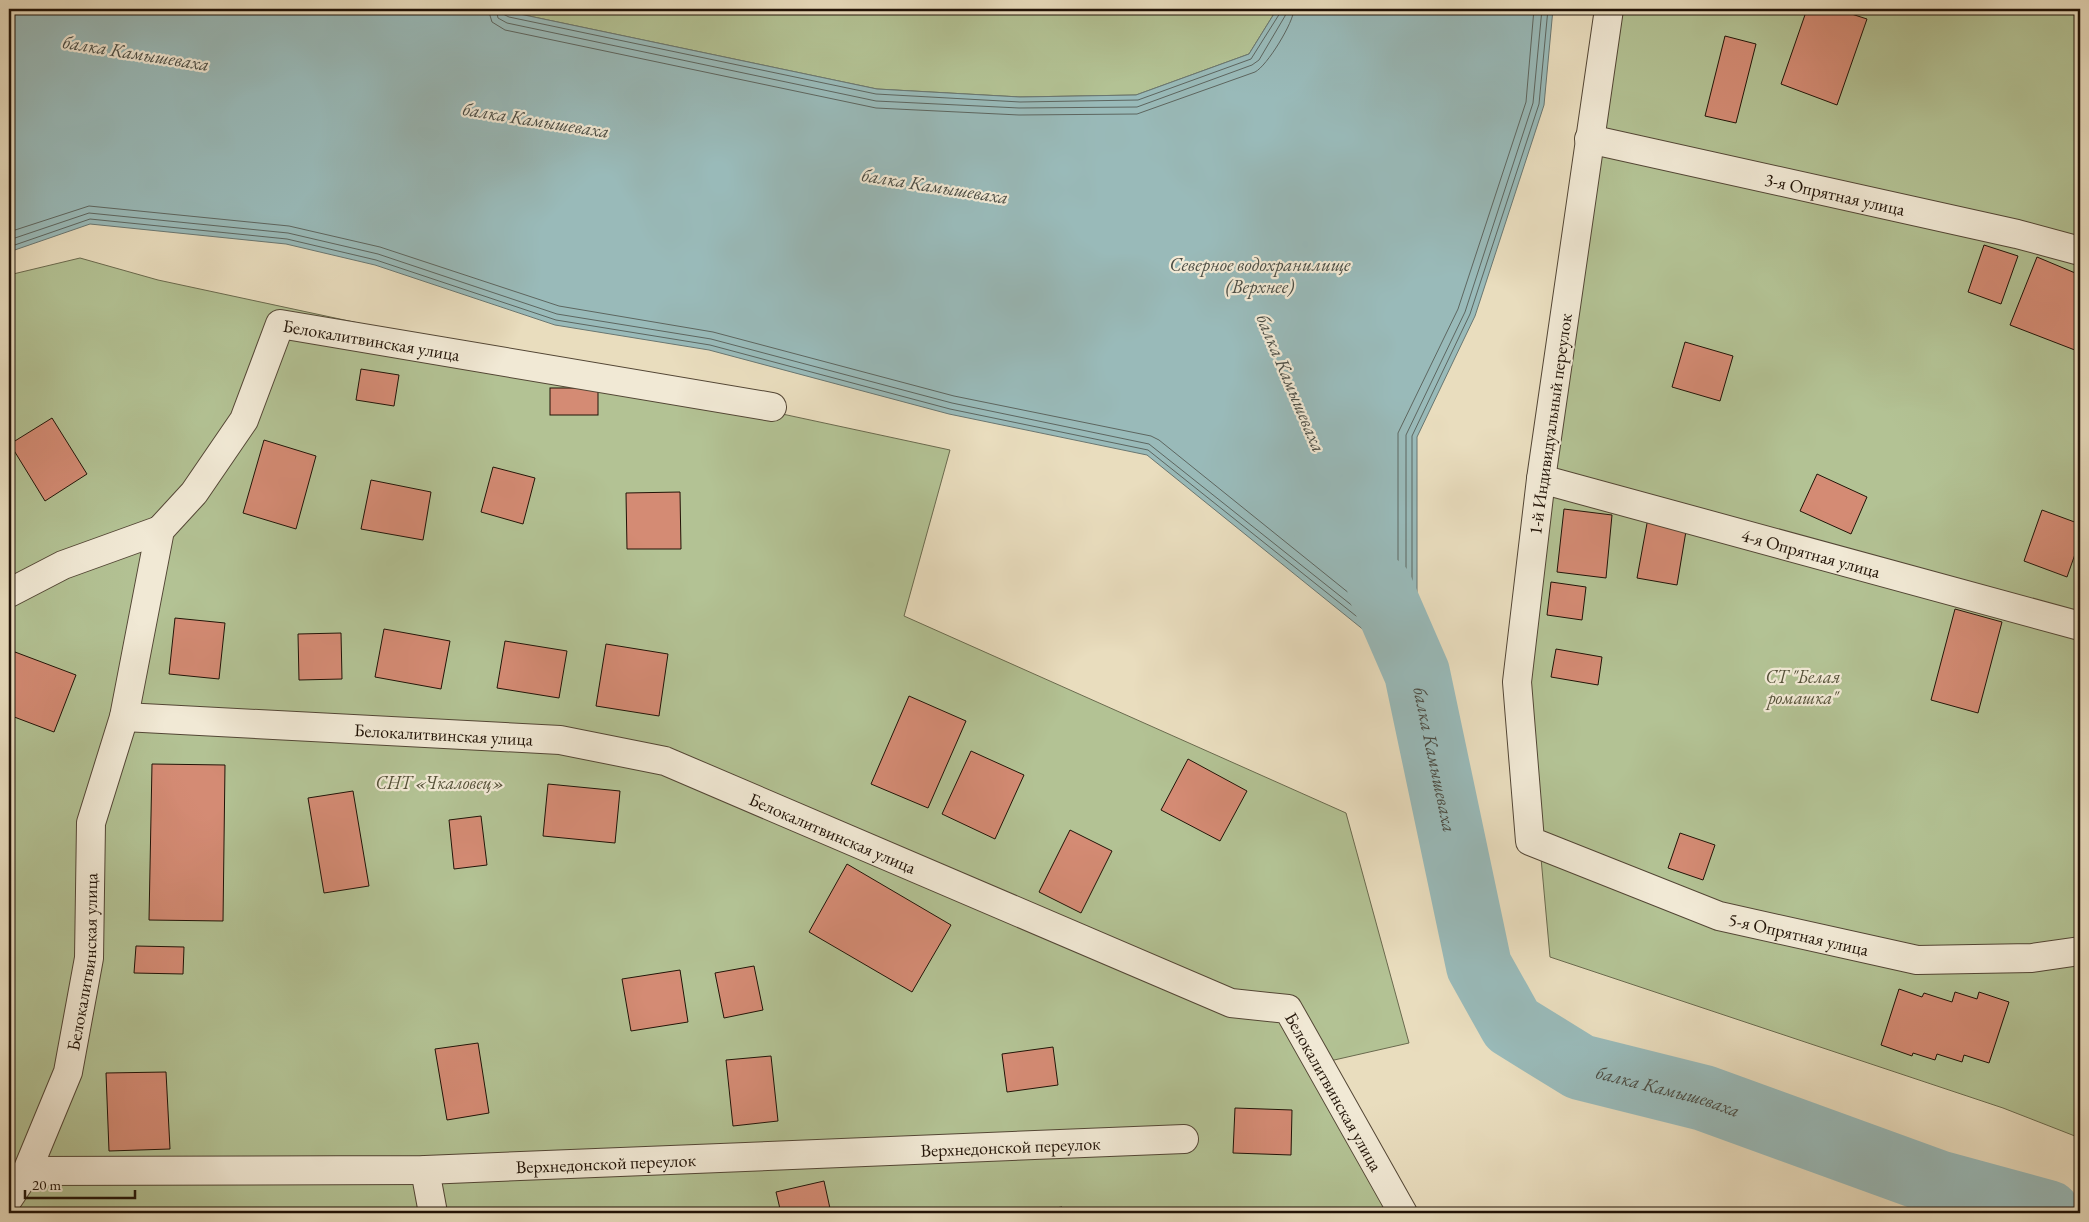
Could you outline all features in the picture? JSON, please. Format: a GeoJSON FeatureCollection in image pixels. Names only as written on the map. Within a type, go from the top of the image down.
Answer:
{"type":"FeatureCollection","features":[{"type":"Feature","properties":{"kind":"street","name":"1-й Индивидуальный переулок"},"geometry":{"type":"LineString","coordinates":[[1530,841],[1516,682],[1541,479],[1609,9]]}},
{"type":"Feature","properties":{"kind":"street","name":"3-я Опрятная улица"},"geometry":{"type":"LineString","coordinates":[[1589,139],[2017,234],[2080,251]]}},
{"type":"Feature","properties":{"kind":"street","name":"Белокалитвинская улица"},"geometry":{"type":"LineString","coordinates":[[9,1198],[26,1171],[68,1072],[89,958],[91,823],[124,717],[160,530],[194,493],[244,420],[280,324],[772,407]]}},
{"type":"Feature","properties":{"kind":"street","name":"4-я Опрятная улица"},"geometry":{"type":"LineString","coordinates":[[1541,479],[2080,626]]}},
{"type":"Feature","properties":{"kind":"street"},"geometry":{"type":"LineString","coordinates":[[9,593],[63,565],[160,530]]}},
{"type":"Feature","properties":{"kind":"street","name":"Белокалитвинская улица"},"geometry":{"type":"LineString","coordinates":[[124,717],[560,740],[665,761],[1231,1003],[1288,1009],[1403,1213]]}},
{"type":"Feature","properties":{"kind":"street","name":"5-я Опрятная улица"},"geometry":{"type":"LineString","coordinates":[[1530,841],[1719,916],[1917,960],[2032,958],[2080,951]]}},
{"type":"Feature","properties":{"kind":"street","name":"Верхнедонской переулок"},"geometry":{"type":"LineString","coordinates":[[26,1171],[425,1170],[1184,1139]]}},
{"type":"Feature","properties":{"kind":"street"},"geometry":{"type":"LineString","coordinates":[[425,1170],[433,1213]]}},
{"type":"Feature","properties":{"kind":"green space"},"geometry":{"type":"Polygon","coordinates":[[[502,9],[1277,9],[1249,54],[1136,95],[1020,97],[877,89],[502,9]]]}},
{"type":"Feature","properties":{"kind":"green space","name":"СТ \"Белая ромашка\""},"geometry":{"type":"Polygon","coordinates":[[[1623,9],[2080,9],[2080,1138],[2003,1108],[1550,957],[1525,682],[1623,9]]]}},
{"type":"Feature","properties":{"kind":"green space","name":"СНТ «Чкаловец»"},"geometry":{"type":"Polygon","coordinates":[[[80,258],[158,280],[950,450],[904,616],[1346,813],[1409,1043],[1321,1063],[1417,1213],[9,1213],[9,866],[11,861],[9,857],[9,275],[80,258]]]}},
{"type":"Feature","properties":{"kind":"water","name":"Северное водохранилище (Верхнее)"},"geometry":{"type":"Polygon","coordinates":[[[9,9],[502,9],[877,89],[1020,97],[1136,95],[1249,54],[1277,9],[1553,9],[1544,105],[1475,316],[1417,437],[1417,673],[1147,455],[949,414],[709,350],[555,325],[375,265],[286,244],[90,224],[9,252],[9,9]]]}},
{"type":"Feature","properties":{"kind":"building"},"geometry":{"type":"Polygon","coordinates":[[[1807,9],[1836,9],[1867,19],[1837,105],[1781,84],[1807,9]]]}},
{"type":"Feature","properties":{"kind":"building"},"geometry":{"type":"Polygon","coordinates":[[[1725,36],[1756,44],[1736,123],[1705,116],[1725,36]]]}},
{"type":"Feature","properties":{"kind":"building"},"geometry":{"type":"Polygon","coordinates":[[[1984,245],[2018,256],[2001,304],[1968,292],[1984,245]]]}},
{"type":"Feature","properties":{"kind":"building"},"geometry":{"type":"Polygon","coordinates":[[[2037,257],[2080,275],[2080,352],[2010,325],[2037,257]]]}},
{"type":"Feature","properties":{"kind":"building"},"geometry":{"type":"Polygon","coordinates":[[[1685,342],[1733,356],[1720,401],[1672,387],[1685,342]]]}},
{"type":"Feature","properties":{"kind":"building"},"geometry":{"type":"Polygon","coordinates":[[[361,369],[399,375],[394,406],[356,400],[361,369]]]}},
{"type":"Feature","properties":{"kind":"building"},"geometry":{"type":"Polygon","coordinates":[[[550,388],[598,388],[598,415],[550,415],[550,388]]]}},
{"type":"Feature","properties":{"kind":"building"},"geometry":{"type":"Polygon","coordinates":[[[52,418],[87,474],[45,501],[10,444],[52,418]]]}},
{"type":"Feature","properties":{"kind":"building"},"geometry":{"type":"Polygon","coordinates":[[[264,440],[316,456],[296,529],[243,513],[264,440]]]}},
{"type":"Feature","properties":{"kind":"building"},"geometry":{"type":"Polygon","coordinates":[[[493,467],[535,478],[523,524],[481,512],[493,467]]]}},
{"type":"Feature","properties":{"kind":"building"},"geometry":{"type":"Polygon","coordinates":[[[1817,474],[1867,497],[1851,534],[1800,511],[1817,474]]]}},
{"type":"Feature","properties":{"kind":"building"},"geometry":{"type":"Polygon","coordinates":[[[371,480],[431,492],[423,540],[361,529],[371,480]]]}},
{"type":"Feature","properties":{"kind":"building"},"geometry":{"type":"Polygon","coordinates":[[[680,492],[681,549],[627,549],[626,493],[680,492]]]}},
{"type":"Feature","properties":{"kind":"building"},"geometry":{"type":"Polygon","coordinates":[[[1564,509],[1612,515],[1606,578],[1557,572],[1564,509]]]}},
{"type":"Feature","properties":{"kind":"building"},"geometry":{"type":"Polygon","coordinates":[[[2042,510],[2080,524],[2080,540],[2067,577],[2024,561],[2042,510]]]}},
{"type":"Feature","properties":{"kind":"building"},"geometry":{"type":"Polygon","coordinates":[[[1648,518],[1687,525],[1677,585],[1637,578],[1648,518]]]}},
{"type":"Feature","properties":{"kind":"building"},"geometry":{"type":"Polygon","coordinates":[[[1551,582],[1586,587],[1582,620],[1547,615],[1551,582]]]}},
{"type":"Feature","properties":{"kind":"building"},"geometry":{"type":"Polygon","coordinates":[[[1955,609],[2002,622],[1978,713],[1931,700],[1955,609]]]}},
{"type":"Feature","properties":{"kind":"building"},"geometry":{"type":"Polygon","coordinates":[[[175,618],[225,623],[219,679],[169,674],[175,618]]]}},
{"type":"Feature","properties":{"kind":"building"},"geometry":{"type":"Polygon","coordinates":[[[384,629],[450,641],[441,689],[375,677],[384,629]]]}},
{"type":"Feature","properties":{"kind":"building"},"geometry":{"type":"Polygon","coordinates":[[[341,633],[342,679],[299,680],[298,634],[341,633]]]}},
{"type":"Feature","properties":{"kind":"building"},"geometry":{"type":"Polygon","coordinates":[[[505,641],[567,651],[559,698],[497,688],[505,641]]]}},
{"type":"Feature","properties":{"kind":"building"},"geometry":{"type":"Polygon","coordinates":[[[606,644],[668,654],[659,716],[596,706],[606,644]]]}},
{"type":"Feature","properties":{"kind":"building"},"geometry":{"type":"Polygon","coordinates":[[[1556,649],[1602,657],[1598,685],[1551,677],[1556,649]]]}},
{"type":"Feature","properties":{"kind":"building"},"geometry":{"type":"Polygon","coordinates":[[[15,652],[76,675],[54,732],[9,715],[9,668],[15,652]]]}},
{"type":"Feature","properties":{"kind":"building"},"geometry":{"type":"Polygon","coordinates":[[[909,696],[966,721],[928,808],[871,784],[909,696]]]}},
{"type":"Feature","properties":{"kind":"building"},"geometry":{"type":"Polygon","coordinates":[[[971,751],[1024,775],[995,839],[942,814],[971,751]]]}},
{"type":"Feature","properties":{"kind":"building"},"geometry":{"type":"Polygon","coordinates":[[[1188,759],[1247,791],[1220,841],[1161,810],[1188,759]]]}},
{"type":"Feature","properties":{"kind":"building"},"geometry":{"type":"Polygon","coordinates":[[[152,764],[225,765],[223,921],[149,920],[152,764]]]}},
{"type":"Feature","properties":{"kind":"building"},"geometry":{"type":"Polygon","coordinates":[[[548,784],[620,791],[615,843],[543,836],[548,784]]]}},
{"type":"Feature","properties":{"kind":"building"},"geometry":{"type":"Polygon","coordinates":[[[353,791],[369,886],[324,893],[308,798],[353,791]]]}},
{"type":"Feature","properties":{"kind":"building"},"geometry":{"type":"Polygon","coordinates":[[[481,816],[487,865],[454,869],[449,820],[481,816]]]}},
{"type":"Feature","properties":{"kind":"building"},"geometry":{"type":"Polygon","coordinates":[[[1070,830],[1112,851],[1081,913],[1039,892],[1070,830]]]}},
{"type":"Feature","properties":{"kind":"building"},"geometry":{"type":"Polygon","coordinates":[[[1680,833],[1715,845],[1703,880],[1668,868],[1680,833]]]}},
{"type":"Feature","properties":{"kind":"building"},"geometry":{"type":"Polygon","coordinates":[[[847,864],[951,925],[912,992],[809,932],[847,864]]]}},
{"type":"Feature","properties":{"kind":"building"},"geometry":{"type":"Polygon","coordinates":[[[136,946],[184,947],[183,974],[134,973],[136,946]]]}},
{"type":"Feature","properties":{"kind":"building"},"geometry":{"type":"Polygon","coordinates":[[[754,966],[763,1010],[724,1018],[715,973],[754,966]]]}},
{"type":"Feature","properties":{"kind":"building"},"geometry":{"type":"Polygon","coordinates":[[[680,970],[688,1022],[631,1031],[622,979],[680,970]]]}},
{"type":"Feature","properties":{"kind":"building"},"geometry":{"type":"Polygon","coordinates":[[[1899,989],[1922,997],[1924,993],[1952,1002],[1955,992],[1977,999],[1979,992],[2009,1002],[1989,1063],[1964,1055],[1962,1062],[1937,1054],[1935,1060],[1913,1053],[1912,1056],[1881,1045],[1899,989]]]}},
{"type":"Feature","properties":{"kind":"building"},"geometry":{"type":"Polygon","coordinates":[[[478,1043],[489,1113],[447,1120],[435,1049],[478,1043]]]}},
{"type":"Feature","properties":{"kind":"building"},"geometry":{"type":"Polygon","coordinates":[[[9,1046],[14,1048],[9,1069],[9,1046]]]}},
{"type":"Feature","properties":{"kind":"building"},"geometry":{"type":"Polygon","coordinates":[[[1053,1047],[1058,1085],[1007,1092],[1002,1054],[1053,1047]]]}},
{"type":"Feature","properties":{"kind":"building"},"geometry":{"type":"Polygon","coordinates":[[[771,1056],[778,1121],[733,1126],[726,1060],[771,1056]]]}},
{"type":"Feature","properties":{"kind":"building"},"geometry":{"type":"Polygon","coordinates":[[[166,1072],[170,1149],[109,1151],[106,1073],[166,1072]]]}},
{"type":"Feature","properties":{"kind":"building"},"geometry":{"type":"Polygon","coordinates":[[[1235,1108],[1292,1110],[1291,1155],[1233,1153],[1235,1108]]]}},
{"type":"Feature","properties":{"kind":"building"},"geometry":{"type":"Polygon","coordinates":[[[824,1181],[831,1213],[781,1213],[776,1192],[824,1181]]]}},
{"type":"Feature","properties":{"kind":"building"},"geometry":{"type":"Polygon","coordinates":[[[1062,1207],[1063,1213],[1020,1213],[1062,1207]]]}},
{"type":"Feature","properties":{"kind":"waterway","name":"балка Камышеваха"},"geometry":{"type":"LineString","coordinates":[[1380,588],[1417,673],[1479,966],[1512,1025],[1580,1067],[1704,1098],[1938,1183],[2048,1213]]}}]}
